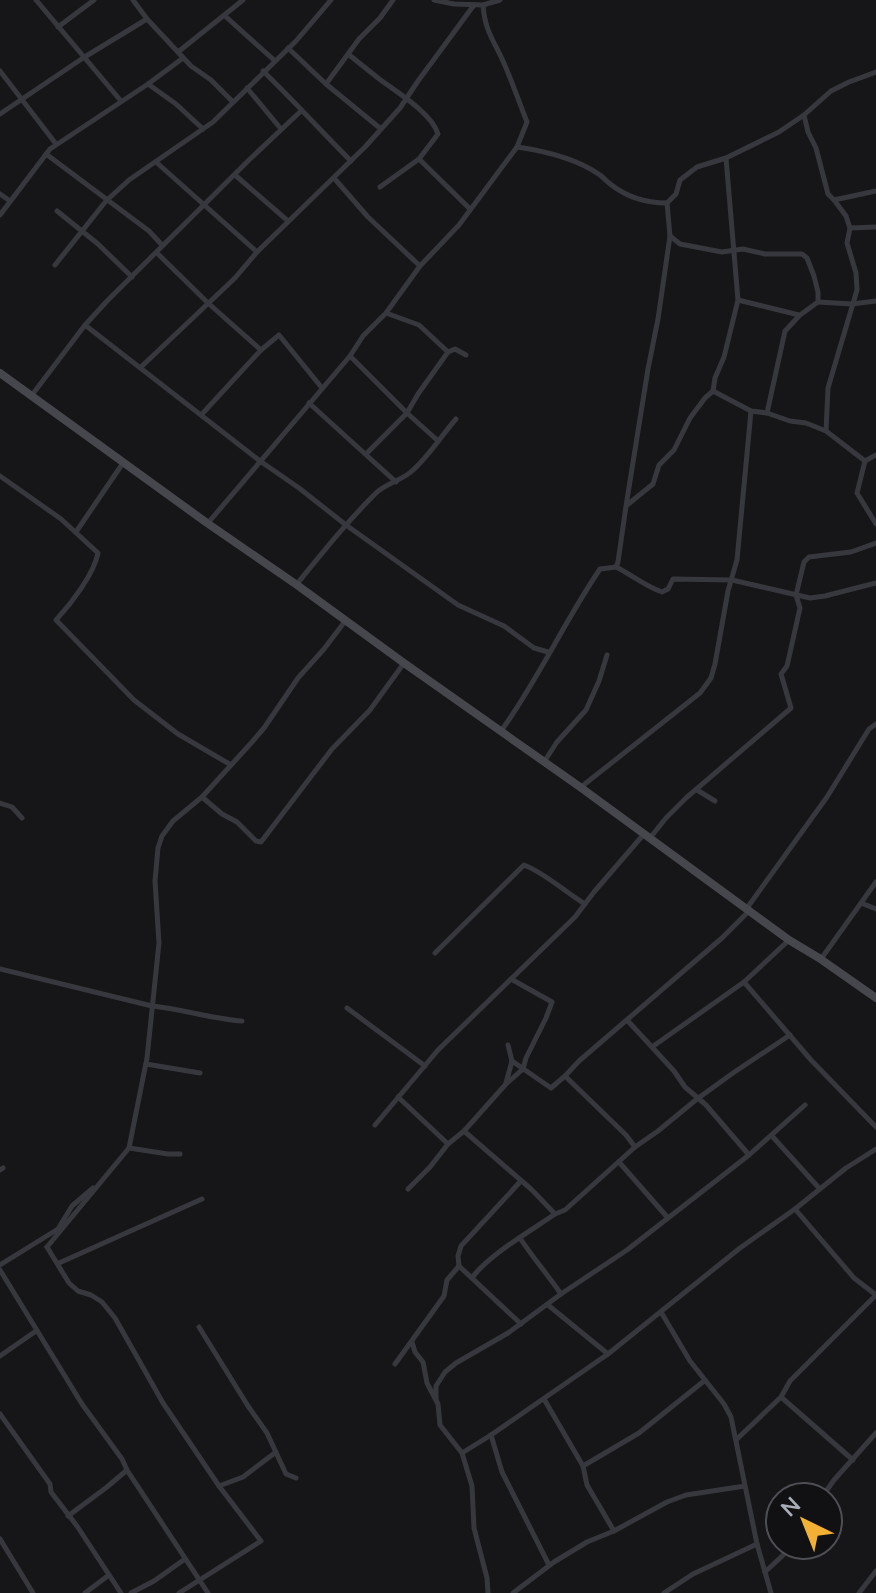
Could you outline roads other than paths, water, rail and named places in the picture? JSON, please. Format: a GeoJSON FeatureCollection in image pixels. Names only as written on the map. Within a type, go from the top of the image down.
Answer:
{"type":"FeatureCollection","features":[{"type":"Feature","properties":{"kind":"main road"},"geometry":{"type":"LineString","coordinates":[[0,373],[789,940],[876,998]]}},
{"type":"Feature","properties":{"kind":"street"},"geometry":{"type":"LineString","coordinates":[[36,0],[121,101]]}},
{"type":"Feature","properties":{"kind":"street"},"geometry":{"type":"LineString","coordinates":[[58,27],[94,0]]}},
{"type":"Feature","properties":{"kind":"street"},"geometry":{"type":"LineString","coordinates":[[133,0],[191,66],[233,102]]}},
{"type":"Feature","properties":{"kind":"street"},"geometry":{"type":"LineString","coordinates":[[0,215],[56,144],[148,84],[242,0]]}},
{"type":"Feature","properties":{"kind":"street"},"geometry":{"type":"LineString","coordinates":[[55,265],[106,201],[129,180],[213,122],[288,48],[331,0]]}},
{"type":"Feature","properties":{"kind":"street"},"geometry":{"type":"LineString","coordinates":[[326,84],[393,0]]}},
{"type":"Feature","properties":{"kind":"street"},"geometry":{"type":"LineString","coordinates":[[434,0],[474,5],[500,0]]}},
{"type":"Feature","properties":{"kind":"street"},"geometry":{"type":"LineString","coordinates":[[141,367],[235,278],[257,252],[381,129],[474,5]]}},
{"type":"Feature","properties":{"kind":"street"},"geometry":{"type":"LineString","coordinates":[[207,523],[350,356],[363,336],[386,313],[420,266],[455,229],[517,147],[527,122],[503,59],[490,38],[483,5]]}},
{"type":"Feature","properties":{"kind":"street"},"geometry":{"type":"LineString","coordinates":[[225,16],[274,60]]}},
{"type":"Feature","properties":{"kind":"street"},"geometry":{"type":"LineString","coordinates":[[0,114],[147,19]]}},
{"type":"Feature","properties":{"kind":"street"},"geometry":{"type":"LineString","coordinates":[[288,48],[381,129]]}},
{"type":"Feature","properties":{"kind":"street"},"geometry":{"type":"LineString","coordinates":[[348,54],[406,98],[437,128],[438,134],[419,159],[380,187]]}},
{"type":"Feature","properties":{"kind":"street"},"geometry":{"type":"LineString","coordinates":[[0,71],[56,144]]}},
{"type":"Feature","properties":{"kind":"street"},"geometry":{"type":"LineString","coordinates":[[263,71],[351,161]]}},
{"type":"Feature","properties":{"kind":"street"},"geometry":{"type":"LineString","coordinates":[[667,203],[676,194],[680,180],[697,167],[726,158],[779,132],[831,91],[876,72]]}},
{"type":"Feature","properties":{"kind":"street"},"geometry":{"type":"LineString","coordinates":[[148,84],[203,129]]}},
{"type":"Feature","properties":{"kind":"street"},"geometry":{"type":"LineString","coordinates":[[247,88],[281,129]]}},
{"type":"Feature","properties":{"kind":"street"},"geometry":{"type":"LineString","coordinates":[[32,395],[85,325],[162,245],[301,111]]}},
{"type":"Feature","properties":{"kind":"street"},"geometry":{"type":"LineString","coordinates":[[804,115],[828,194],[846,216],[850,228],[847,243],[856,273],[857,290],[828,388],[826,431]]}},
{"type":"Feature","properties":{"kind":"street"},"geometry":{"type":"LineString","coordinates":[[517,147],[539,150],[573,161],[637,200],[667,203]]}},
{"type":"Feature","properties":{"kind":"street"},"geometry":{"type":"LineString","coordinates":[[46,154],[149,231],[162,245]]}},
{"type":"Feature","properties":{"kind":"street"},"geometry":{"type":"LineString","coordinates":[[626,506],[653,484],[659,465],[674,450],[690,418],[713,391],[724,357],[738,300],[726,158]]}},
{"type":"Feature","properties":{"kind":"street"},"geometry":{"type":"LineString","coordinates":[[419,159],[470,209]]}},
{"type":"Feature","properties":{"kind":"street"},"geometry":{"type":"LineString","coordinates":[[156,162],[257,252]]}},
{"type":"Feature","properties":{"kind":"street"},"geometry":{"type":"LineString","coordinates":[[235,175],[288,221]]}},
{"type":"Feature","properties":{"kind":"street"},"geometry":{"type":"LineString","coordinates":[[334,178],[368,217],[420,266]]}},
{"type":"Feature","properties":{"kind":"street"},"geometry":{"type":"LineString","coordinates":[[834,200],[876,191]]}},
{"type":"Feature","properties":{"kind":"street"},"geometry":{"type":"LineString","coordinates":[[0,194],[10,201]]}},
{"type":"Feature","properties":{"kind":"street"},"geometry":{"type":"LineString","coordinates":[[616,567],[670,236],[667,203]]}},
{"type":"Feature","properties":{"kind":"street"},"geometry":{"type":"LineString","coordinates":[[57,211],[132,277]]}},
{"type":"Feature","properties":{"kind":"street"},"geometry":{"type":"LineString","coordinates":[[850,228],[876,227]]}},
{"type":"Feature","properties":{"kind":"street"},"geometry":{"type":"LineString","coordinates":[[670,236],[680,244],[722,252],[743,249],[776,255],[802,254],[807,258],[814,276],[818,302]]}},
{"type":"Feature","properties":{"kind":"street"},"geometry":{"type":"LineString","coordinates":[[157,253],[261,350]]}},
{"type":"Feature","properties":{"kind":"street"},"geometry":{"type":"LineString","coordinates":[[738,300],[800,315]]}},
{"type":"Feature","properties":{"kind":"street"},"geometry":{"type":"LineString","coordinates":[[767,413],[785,331],[800,315],[818,302],[852,304],[876,301]]}},
{"type":"Feature","properties":{"kind":"street"},"geometry":{"type":"LineString","coordinates":[[386,313],[419,325],[448,352]]}},
{"type":"Feature","properties":{"kind":"street"},"geometry":{"type":"LineString","coordinates":[[85,325],[260,461],[458,605],[504,626],[534,648],[548,652]]}},
{"type":"Feature","properties":{"kind":"street"},"geometry":{"type":"LineString","coordinates":[[202,414],[261,350],[279,335],[322,388]]}},
{"type":"Feature","properties":{"kind":"street"},"geometry":{"type":"LineString","coordinates":[[366,454],[407,413],[448,352],[455,349],[466,355]]}},
{"type":"Feature","properties":{"kind":"street"},"geometry":{"type":"LineString","coordinates":[[350,356],[437,440]]}},
{"type":"Feature","properties":{"kind":"street"},"geometry":{"type":"LineString","coordinates":[[713,391],[751,411],[806,423],[826,431],[865,461]]}},
{"type":"Feature","properties":{"kind":"street"},"geometry":{"type":"LineString","coordinates":[[309,403],[396,482]]}},
{"type":"Feature","properties":{"kind":"street"},"geometry":{"type":"LineString","coordinates":[[580,787],[700,693],[711,678],[737,560],[751,411]]}},
{"type":"Feature","properties":{"kind":"street"},"geometry":{"type":"LineString","coordinates":[[297,585],[376,492],[412,471],[428,456],[437,440],[456,419]]}},
{"type":"Feature","properties":{"kind":"street"},"geometry":{"type":"LineString","coordinates":[[876,455],[865,461],[857,493],[876,524]]}},
{"type":"Feature","properties":{"kind":"street"},"geometry":{"type":"LineString","coordinates":[[76,532],[123,463]]}},
{"type":"Feature","properties":{"kind":"street"},"geometry":{"type":"LineString","coordinates":[[0,476],[76,532],[98,553],[97,562],[56,620],[134,700],[178,734],[231,765]]}},
{"type":"Feature","properties":{"kind":"street"},"geometry":{"type":"LineString","coordinates":[[375,1125],[438,1050],[575,917],[647,836],[686,798],[791,708],[781,674],[787,666],[800,608],[796,595],[804,562],[809,557],[851,552],[876,543]]}},
{"type":"Feature","properties":{"kind":"street"},"geometry":{"type":"LineString","coordinates":[[500,732],[521,703],[548,652],[600,569],[616,567],[662,592],[668,589],[673,579],[732,580],[810,598],[876,583]]}},
{"type":"Feature","properties":{"kind":"street"},"geometry":{"type":"LineString","coordinates":[[47,1247],[129,1148],[146,1064],[159,943],[155,881],[162,836],[264,728],[298,678],[346,620]]}},
{"type":"Feature","properties":{"kind":"street"},"geometry":{"type":"LineString","coordinates":[[544,762],[557,742],[586,710],[607,655]]}},
{"type":"Feature","properties":{"kind":"street"},"geometry":{"type":"LineString","coordinates":[[202,797],[261,842],[332,749],[370,710],[404,663]]}},
{"type":"Feature","properties":{"kind":"street"},"geometry":{"type":"LineString","coordinates":[[512,1061],[551,1088],[722,938],[748,910],[827,797],[869,729],[876,724]]}},
{"type":"Feature","properties":{"kind":"street"},"geometry":{"type":"LineString","coordinates":[[697,790],[715,801]]}},
{"type":"Feature","properties":{"kind":"street"},"geometry":{"type":"LineString","coordinates":[[0,803],[12,807],[22,818]]}},
{"type":"Feature","properties":{"kind":"street"},"geometry":{"type":"LineString","coordinates":[[435,953],[524,865],[585,904]]}},
{"type":"Feature","properties":{"kind":"street"},"geometry":{"type":"LineString","coordinates":[[821,959],[876,882]]}},
{"type":"Feature","properties":{"kind":"street"},"geometry":{"type":"LineString","coordinates":[[861,903],[876,909]]}},
{"type":"Feature","properties":{"kind":"street"},"geometry":{"type":"LineString","coordinates":[[652,1047],[744,982],[789,940]]}},
{"type":"Feature","properties":{"kind":"street"},"geometry":{"type":"LineString","coordinates":[[0,969],[152,1006],[242,1021]]}},
{"type":"Feature","properties":{"kind":"street"},"geometry":{"type":"LineString","coordinates":[[408,1189],[523,1069],[552,1002],[511,979]]}},
{"type":"Feature","properties":{"kind":"street"},"geometry":{"type":"LineString","coordinates":[[744,982],[876,1127]]}},
{"type":"Feature","properties":{"kind":"street"},"geometry":{"type":"LineString","coordinates":[[347,1008],[425,1066]]}},
{"type":"Feature","properties":{"kind":"street"},"geometry":{"type":"LineString","coordinates":[[627,1019],[749,1155]]}},
{"type":"Feature","properties":{"kind":"street"},"geometry":{"type":"LineString","coordinates":[[472,1278],[479,1268],[520,1238],[565,1210],[635,1147],[697,1099],[790,1035]]}},
{"type":"Feature","properties":{"kind":"street"},"geometry":{"type":"LineString","coordinates":[[506,1084],[512,1061],[508,1045]]}},
{"type":"Feature","properties":{"kind":"street"},"geometry":{"type":"LineString","coordinates":[[146,1064],[200,1073]]}},
{"type":"Feature","properties":{"kind":"street"},"geometry":{"type":"LineString","coordinates":[[565,1076],[635,1147]]}},
{"type":"Feature","properties":{"kind":"street"},"geometry":{"type":"LineString","coordinates":[[398,1097],[448,1144]]}},
{"type":"Feature","properties":{"kind":"street"},"geometry":{"type":"LineString","coordinates":[[488,1593],[474,1528],[472,1486],[462,1453],[440,1425],[436,1386],[445,1372],[521,1324],[627,1250],[749,1155],[805,1105]]}},
{"type":"Feature","properties":{"kind":"street"},"geometry":{"type":"LineString","coordinates":[[464,1131],[555,1214]]}},
{"type":"Feature","properties":{"kind":"street"},"geometry":{"type":"LineString","coordinates":[[771,1136],[819,1188]]}},
{"type":"Feature","properties":{"kind":"street"},"geometry":{"type":"LineString","coordinates":[[129,1148],[180,1154]]}},
{"type":"Feature","properties":{"kind":"street"},"geometry":{"type":"LineString","coordinates":[[462,1453],[608,1354],[740,1248],[876,1149]]}},
{"type":"Feature","properties":{"kind":"street"},"geometry":{"type":"LineString","coordinates":[[619,1162],[668,1218]]}},
{"type":"Feature","properties":{"kind":"street"},"geometry":{"type":"LineString","coordinates":[[47,1247],[103,1179],[72,1206],[58,1229],[0,1267],[82,1404],[122,1459],[208,1593]]}},
{"type":"Feature","properties":{"kind":"street"},"geometry":{"type":"LineString","coordinates":[[520,1182],[461,1246],[458,1256],[459,1266],[521,1324]]}},
{"type":"Feature","properties":{"kind":"street"},"geometry":{"type":"LineString","coordinates":[[59,1263],[202,1199]]}},
{"type":"Feature","properties":{"kind":"street"},"geometry":{"type":"LineString","coordinates":[[737,1439],[781,1397],[790,1381],[876,1295],[854,1278],[795,1209]]}},
{"type":"Feature","properties":{"kind":"street"},"geometry":{"type":"LineString","coordinates":[[520,1238],[561,1294]]}},
{"type":"Feature","properties":{"kind":"street"},"geometry":{"type":"LineString","coordinates":[[47,1247],[69,1283],[78,1291],[102,1302],[115,1318],[157,1393],[219,1486],[261,1541],[179,1593]]}},
{"type":"Feature","properties":{"kind":"street"},"geometry":{"type":"LineString","coordinates":[[395,1364],[444,1296],[447,1280],[459,1266]]}},
{"type":"Feature","properties":{"kind":"street"},"geometry":{"type":"LineString","coordinates":[[548,1305],[608,1354]]}},
{"type":"Feature","properties":{"kind":"street"},"geometry":{"type":"LineString","coordinates":[[660,1312],[731,1417],[757,1544],[771,1593]]}},
{"type":"Feature","properties":{"kind":"street"},"geometry":{"type":"LineString","coordinates":[[199,1327],[267,1433],[286,1474],[296,1478]]}},
{"type":"Feature","properties":{"kind":"street"},"geometry":{"type":"LineString","coordinates":[[0,1356],[36,1331]]}},
{"type":"Feature","properties":{"kind":"street"},"geometry":{"type":"LineString","coordinates":[[412,1342],[436,1399]]}},
{"type":"Feature","properties":{"kind":"street"},"geometry":{"type":"LineString","coordinates":[[583,1466],[639,1433],[704,1381]]}},
{"type":"Feature","properties":{"kind":"street"},"geometry":{"type":"LineString","coordinates":[[781,1397],[853,1460]]}},
{"type":"Feature","properties":{"kind":"street"},"geometry":{"type":"LineString","coordinates":[[544,1399],[583,1466],[587,1485],[614,1531]]}},
{"type":"Feature","properties":{"kind":"street"},"geometry":{"type":"LineString","coordinates":[[0,1414],[121,1593]]}},
{"type":"Feature","properties":{"kind":"street"},"geometry":{"type":"LineString","coordinates":[[833,1481],[876,1433]]}},
{"type":"Feature","properties":{"kind":"street"},"geometry":{"type":"LineString","coordinates":[[491,1435],[502,1472],[549,1565]]}},
{"type":"Feature","properties":{"kind":"street"},"geometry":{"type":"LineString","coordinates":[[219,1486],[243,1477],[276,1452]]}},
{"type":"Feature","properties":{"kind":"street"},"geometry":{"type":"LineString","coordinates":[[68,1516],[127,1470]]}},
{"type":"Feature","properties":{"kind":"street"},"geometry":{"type":"LineString","coordinates":[[513,1593],[549,1565],[587,1542],[667,1502],[686,1495],[745,1486]]}},
{"type":"Feature","properties":{"kind":"street"},"geometry":{"type":"LineString","coordinates":[[0,1539],[33,1593]]}},
{"type":"Feature","properties":{"kind":"street"},"geometry":{"type":"LineString","coordinates":[[664,1593],[693,1574],[757,1544]]}},
{"type":"Feature","properties":{"kind":"street"},"geometry":{"type":"LineString","coordinates":[[131,1593],[185,1559]]}},
{"type":"Feature","properties":{"kind":"street"},"geometry":{"type":"LineString","coordinates":[[765,1572],[777,1561]]}},
{"type":"Feature","properties":{"kind":"street"},"geometry":{"type":"LineString","coordinates":[[859,1593],[876,1571]]}},
{"type":"Feature","properties":{"kind":"street"},"geometry":{"type":"LineString","coordinates":[[85,1593],[109,1575]]}}]}
